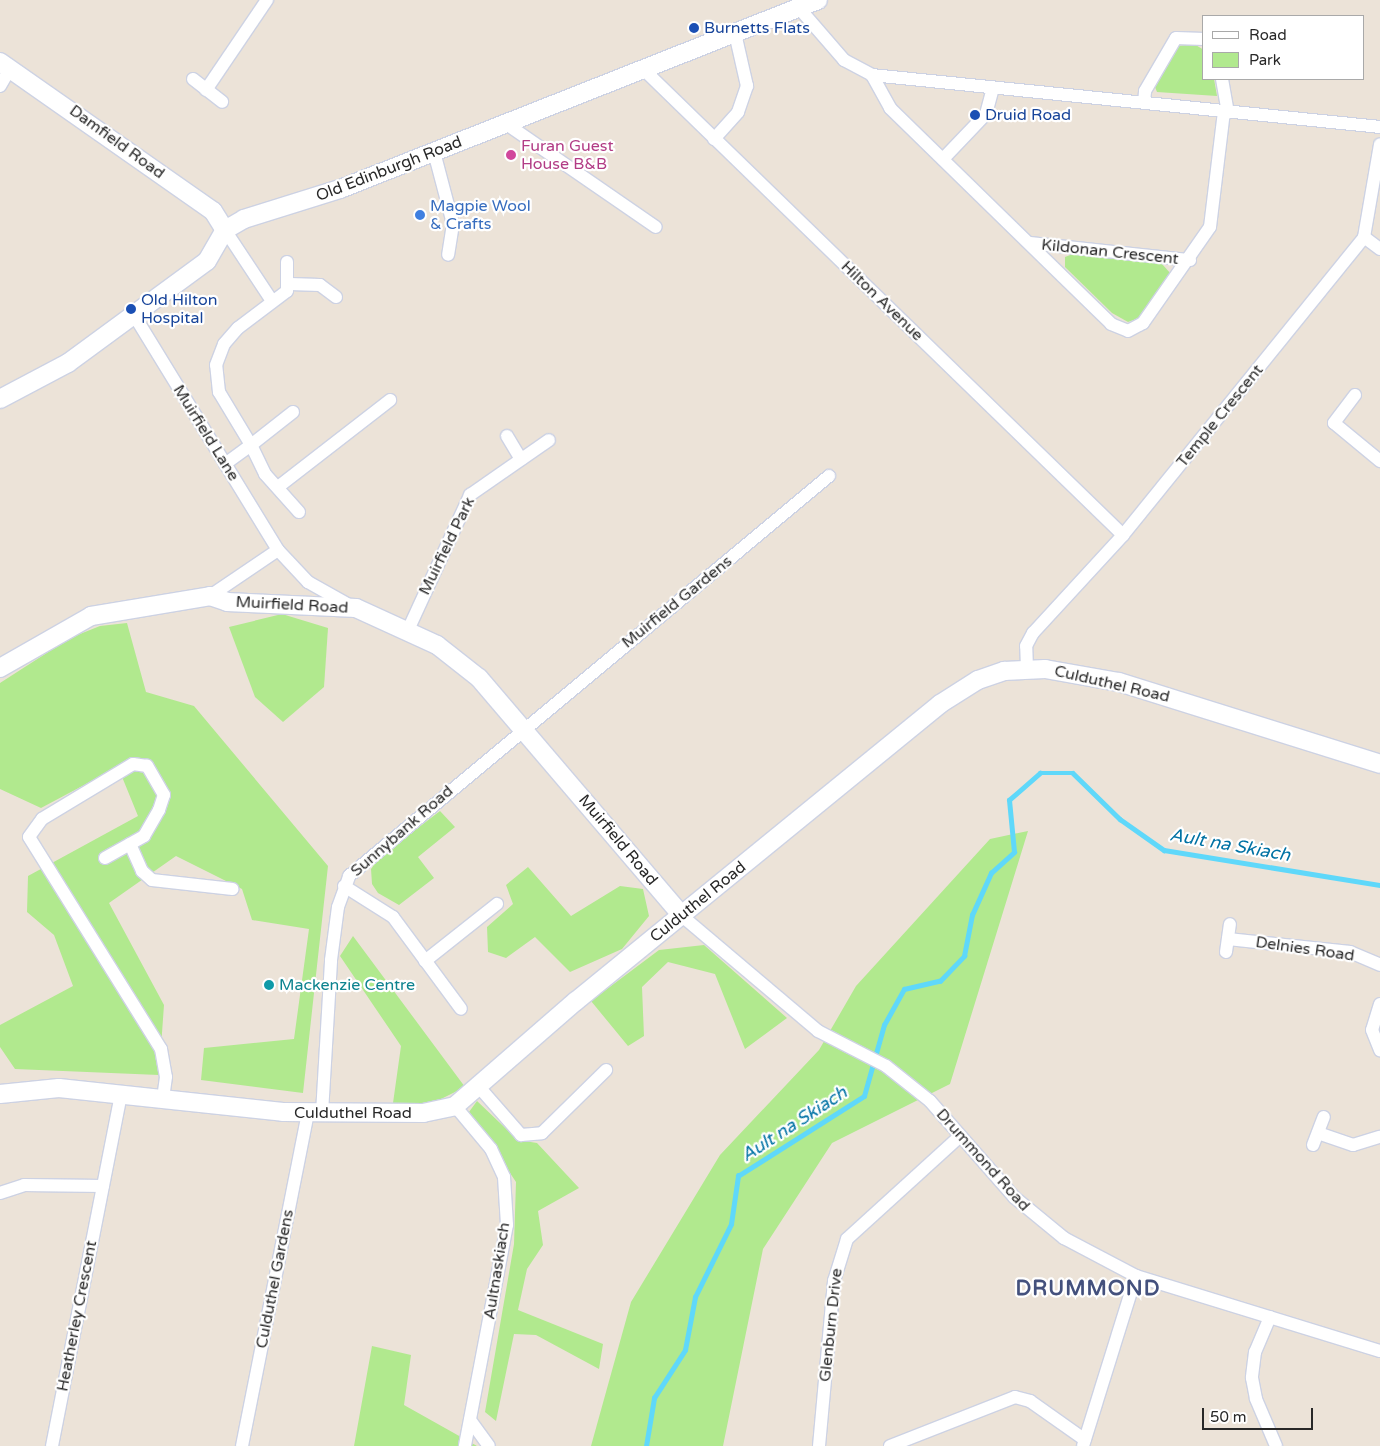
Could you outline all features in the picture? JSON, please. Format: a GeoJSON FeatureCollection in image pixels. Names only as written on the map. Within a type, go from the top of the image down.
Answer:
{"type":"FeatureCollection","features":[{"type":"Feature","properties":{"kind":"street"},"geometry":{"type":"LineString","coordinates":[[206,90],[267,0]]}},
{"type":"Feature","properties":{"kind":"street","name":"Old Edinburgh Road"},"geometry":{"type":"LineString","coordinates":[[225,230],[244,219],[288,208],[434,152],[641,67],[818,0]]}},
{"type":"Feature","properties":{"kind":"street"},"geometry":{"type":"LineString","coordinates":[[800,8],[844,60],[872,75],[1380,127]]}},
{"type":"Feature","properties":{"kind":"street"},"geometry":{"type":"LineString","coordinates":[[714,139],[738,112],[747,86],[735,33]]}},
{"type":"Feature","properties":{"kind":"street"},"geometry":{"type":"LineString","coordinates":[[1144,103],[1145,91],[1176,38],[1202,39]]}},
{"type":"Feature","properties":{"kind":"street"},"geometry":{"type":"LineString","coordinates":[[0,86],[5,66]]}},
{"type":"Feature","properties":{"kind":"street","name":"Damfield Road"},"geometry":{"type":"LineString","coordinates":[[5,66],[213,211],[225,230]]}},
{"type":"Feature","properties":{"kind":"street","name":"Hilton Avenue"},"geometry":{"type":"LineString","coordinates":[[641,67],[1123,535]]}},
{"type":"Feature","properties":{"kind":"street","name":"Kildonan Crescent"},"geometry":{"type":"LineString","coordinates":[[872,75],[890,108],[1111,324],[1128,331],[1143,323],[1190,260],[1214,215],[1226,112]]}},
{"type":"Feature","properties":{"kind":"street"},"geometry":{"type":"LineString","coordinates":[[193,79],[222,102]]}},
{"type":"Feature","properties":{"kind":"street"},"geometry":{"type":"LineString","coordinates":[[1222,80],[1226,112]]}},
{"type":"Feature","properties":{"kind":"street"},"geometry":{"type":"LineString","coordinates":[[943,159],[986,114],[993,88]]}},
{"type":"Feature","properties":{"kind":"street"},"geometry":{"type":"LineString","coordinates":[[505,123],[656,227]]}},
{"type":"Feature","properties":{"kind":"street","name":"Temple Crescent"},"geometry":{"type":"LineString","coordinates":[[1027,669],[1028,639],[1123,535],[1364,237],[1380,144]]}},
{"type":"Feature","properties":{"kind":"street"},"geometry":{"type":"LineString","coordinates":[[434,152],[453,224],[448,255]]}},
{"type":"Feature","properties":{"kind":"street"},"geometry":{"type":"LineString","coordinates":[[0,399],[68,363],[207,261],[225,230],[272,301]]}},
{"type":"Feature","properties":{"kind":"street"},"geometry":{"type":"LineString","coordinates":[[1364,237],[1380,250]]}},
{"type":"Feature","properties":{"kind":"street","name":"Kildonan Crescent"},"geometry":{"type":"LineString","coordinates":[[1030,243],[1190,260]]}},
{"type":"Feature","properties":{"kind":"street"},"geometry":{"type":"LineString","coordinates":[[287,262],[290,284]]}},
{"type":"Feature","properties":{"kind":"street"},"geometry":{"type":"LineString","coordinates":[[299,512],[265,474],[251,445],[219,392],[216,365],[224,344],[290,284],[320,285],[336,298]]}},
{"type":"Feature","properties":{"kind":"street","name":"Muirfield Lane"},"geometry":{"type":"LineString","coordinates":[[134,315],[278,550],[308,582],[356,608]]}},
{"type":"Feature","properties":{"kind":"street"},"geometry":{"type":"LineString","coordinates":[[1355,395],[1334,423],[1380,461]]}},
{"type":"Feature","properties":{"kind":"street"},"geometry":{"type":"LineString","coordinates":[[278,487],[390,400]]}},
{"type":"Feature","properties":{"kind":"street"},"geometry":{"type":"LineString","coordinates":[[225,464],[293,412]]}},
{"type":"Feature","properties":{"kind":"street"},"geometry":{"type":"LineString","coordinates":[[507,436],[521,459]]}},
{"type":"Feature","properties":{"kind":"street","name":"Muirfield Park"},"geometry":{"type":"LineString","coordinates":[[408,630],[470,495],[549,440]]}},
{"type":"Feature","properties":{"kind":"street","name":"Muirfield Gardens"},"geometry":{"type":"LineString","coordinates":[[524,728],[829,476]]}},
{"type":"Feature","properties":{"kind":"street"},"geometry":{"type":"LineString","coordinates":[[210,596],[278,550]]}},
{"type":"Feature","properties":{"kind":"street","name":"Muirfield Road"},"geometry":{"type":"LineString","coordinates":[[0,668],[91,616],[210,596],[227,602],[356,608],[408,630],[459,660],[524,728],[682,916]]}},
{"type":"Feature","properties":{"kind":"street","name":"Culduthel Road"},"geometry":{"type":"LineString","coordinates":[[0,1094],[59,1088],[315,1113],[423,1113],[455,1106],[576,1001],[940,704],[991,674],[1027,669],[1075,672],[1145,689],[1380,764]]}},
{"type":"Feature","properties":{"kind":"street","name":"Sunnybank Road"},"geometry":{"type":"LineString","coordinates":[[315,1113],[330,960],[344,886],[360,864],[524,728]]}},
{"type":"Feature","properties":{"kind":"street"},"geometry":{"type":"LineString","coordinates":[[105,858],[130,844],[152,827],[164,795],[147,766],[134,764],[42,819],[29,837],[161,1049],[166,1077],[163,1098]]}},
{"type":"Feature","properties":{"kind":"street"},"geometry":{"type":"LineString","coordinates":[[130,844],[142,871],[152,880],[232,889]]}},
{"type":"Feature","properties":{"kind":"street"},"geometry":{"type":"LineString","coordinates":[[344,886],[380,906],[461,1009]]}},
{"type":"Feature","properties":{"kind":"street"},"geometry":{"type":"LineString","coordinates":[[425,961],[498,904]]}},
{"type":"Feature","properties":{"kind":"street","name":"Drummond Road"},"geometry":{"type":"LineString","coordinates":[[682,916],[818,1031],[886,1066],[930,1101],[960,1136],[1038,1219],[1136,1276],[1380,1351]]}},
{"type":"Feature","properties":{"kind":"street"},"geometry":{"type":"LineString","coordinates":[[1226,952],[1230,924]]}},
{"type":"Feature","properties":{"kind":"street","name":"Delnies Road"},"geometry":{"type":"LineString","coordinates":[[1228,939],[1350,952],[1380,965]]}},
{"type":"Feature","properties":{"kind":"street"},"geometry":{"type":"LineString","coordinates":[[1380,1004],[1372,1030],[1380,1050]]}},
{"type":"Feature","properties":{"kind":"street"},"geometry":{"type":"LineString","coordinates":[[479,1087],[521,1135],[542,1134],[606,1070]]}},
{"type":"Feature","properties":{"kind":"street","name":"Heatherley Crescent"},"geometry":{"type":"LineString","coordinates":[[52,1446],[121,1093]]}},
{"type":"Feature","properties":{"kind":"street","name":"Aultnaskiach"},"geometry":{"type":"LineString","coordinates":[[455,1106],[491,1148],[504,1177],[507,1225],[465,1446]]}},
{"type":"Feature","properties":{"kind":"street","name":"Culduthel Gardens"},"geometry":{"type":"LineString","coordinates":[[242,1446],[315,1113]]}},
{"type":"Feature","properties":{"kind":"street"},"geometry":{"type":"LineString","coordinates":[[1313,1145],[1324,1117]]}},
{"type":"Feature","properties":{"kind":"street"},"geometry":{"type":"LineString","coordinates":[[1318,1133],[1353,1144],[1380,1137]]}},
{"type":"Feature","properties":{"kind":"street","name":"Glenburn Drive"},"geometry":{"type":"LineString","coordinates":[[819,1446],[834,1281],[847,1239],[960,1136]]}},
{"type":"Feature","properties":{"kind":"street"},"geometry":{"type":"LineString","coordinates":[[0,1193],[24,1185],[103,1186]]}},
{"type":"Feature","properties":{"kind":"street"},"geometry":{"type":"LineString","coordinates":[[890,1446],[1015,1397],[1030,1401],[1084,1443],[1136,1276]]}},
{"type":"Feature","properties":{"kind":"street"},"geometry":{"type":"LineString","coordinates":[[1270,1317],[1255,1352],[1252,1378],[1256,1399],[1276,1446]]}},
{"type":"Feature","properties":{"kind":"street"},"geometry":{"type":"LineString","coordinates":[[470,1420],[489,1446]]}},
{"type":"Feature","properties":{"kind":"green space"},"geometry":{"type":"Polygon","coordinates":[[[1194,44],[1202,49],[1202,80],[1214,80],[1217,96],[1157,92],[1155,87],[1178,46],[1194,44]]]}},
{"type":"Feature","properties":{"kind":"green space"},"geometry":{"type":"Polygon","coordinates":[[[1073,254],[1162,264],[1171,274],[1139,318],[1128,322],[1112,313],[1065,267],[1065,257],[1073,254]]]}},
{"type":"Feature","properties":{"kind":"green space"},"geometry":{"type":"Polygon","coordinates":[[[282,614],[328,628],[324,687],[283,722],[255,697],[229,627],[282,614]]]}},
{"type":"Feature","properties":{"kind":"green space"},"geometry":{"type":"Polygon","coordinates":[[[127,623],[146,692],[194,706],[328,866],[303,1093],[201,1080],[204,1048],[294,1039],[309,929],[252,920],[242,889],[176,856],[109,903],[164,1005],[159,1075],[15,1069],[0,1047],[0,1025],[73,986],[54,935],[27,912],[28,876],[138,816],[118,767],[41,808],[0,789],[0,683],[70,638],[100,626],[127,623]]]}},
{"type":"Feature","properties":{"kind":"green space"},"geometry":{"type":"Polygon","coordinates":[[[440,811],[455,827],[418,857],[434,878],[399,905],[378,893],[372,884],[371,869],[379,858],[440,811]]]}},
{"type":"Feature","properties":{"kind":"green space"},"geometry":{"type":"Polygon","coordinates":[[[1028,831],[950,1084],[832,1143],[763,1249],[723,1446],[591,1446],[631,1302],[720,1155],[819,1050],[856,986],[990,839],[1028,831]]]}},
{"type":"Feature","properties":{"kind":"green space"},"geometry":{"type":"Polygon","coordinates":[[[528,867],[571,916],[620,886],[643,889],[649,916],[622,949],[570,972],[535,937],[506,958],[488,952],[487,927],[513,904],[506,885],[528,867]]]}},
{"type":"Feature","properties":{"kind":"green space"},"geometry":{"type":"Polygon","coordinates":[[[353,936],[465,1087],[429,1105],[393,1103],[401,1046],[340,956],[353,936]]]}},
{"type":"Feature","properties":{"kind":"green space"},"geometry":{"type":"Polygon","coordinates":[[[704,945],[787,1018],[745,1049],[715,974],[668,962],[642,987],[644,1036],[628,1046],[591,1001],[659,950],[704,945]]]}},
{"type":"Feature","properties":{"kind":"green space"},"geometry":{"type":"Polygon","coordinates":[[[477,1101],[518,1140],[537,1143],[579,1188],[538,1211],[543,1245],[527,1269],[518,1310],[603,1344],[599,1369],[536,1335],[514,1334],[496,1421],[485,1412],[514,1244],[516,1182],[469,1112],[477,1101]]]}},
{"type":"Feature","properties":{"kind":"green space"},"geometry":{"type":"Polygon","coordinates":[[[372,1346],[411,1355],[404,1405],[477,1446],[354,1446],[372,1346]]]}},
{"type":"Feature","properties":{"kind":"waterway","name":"Ault na Skiach"},"geometry":{"type":"LineString","coordinates":[[646,1446],[654,1398],[685,1350],[695,1297],[731,1224],[738,1176],[864,1096],[884,1025],[904,989],[940,981],[964,956],[972,915],[991,873],[1014,852],[1009,800],[1040,773],[1073,773],[1120,819],[1164,850],[1380,885]]}},
{"type":"Feature","properties":{"kind":"place","name":"Burnetts Flats"},"geometry":{"type":"Point","coordinates":[694,28]}},
{"type":"Feature","properties":{"kind":"place","name":"Druid Road"},"geometry":{"type":"Point","coordinates":[975,115]}},
{"type":"Feature","properties":{"kind":"place","name":"Furan Guest House B&B"},"geometry":{"type":"Point","coordinates":[511,155]}},
{"type":"Feature","properties":{"kind":"place","name":"Magpie Wool & Crafts"},"geometry":{"type":"Point","coordinates":[420,215]}},
{"type":"Feature","properties":{"kind":"place","name":"Old Hilton Hospital"},"geometry":{"type":"Point","coordinates":[131,309]}},
{"type":"Feature","properties":{"kind":"place","name":"Mackenzie Centre"},"geometry":{"type":"Point","coordinates":[269,985]}},
{"type":"Feature","properties":{"kind":"district","name":"DRUMMOND"},"geometry":{"type":"Point","coordinates":[1088,1289]}}]}
